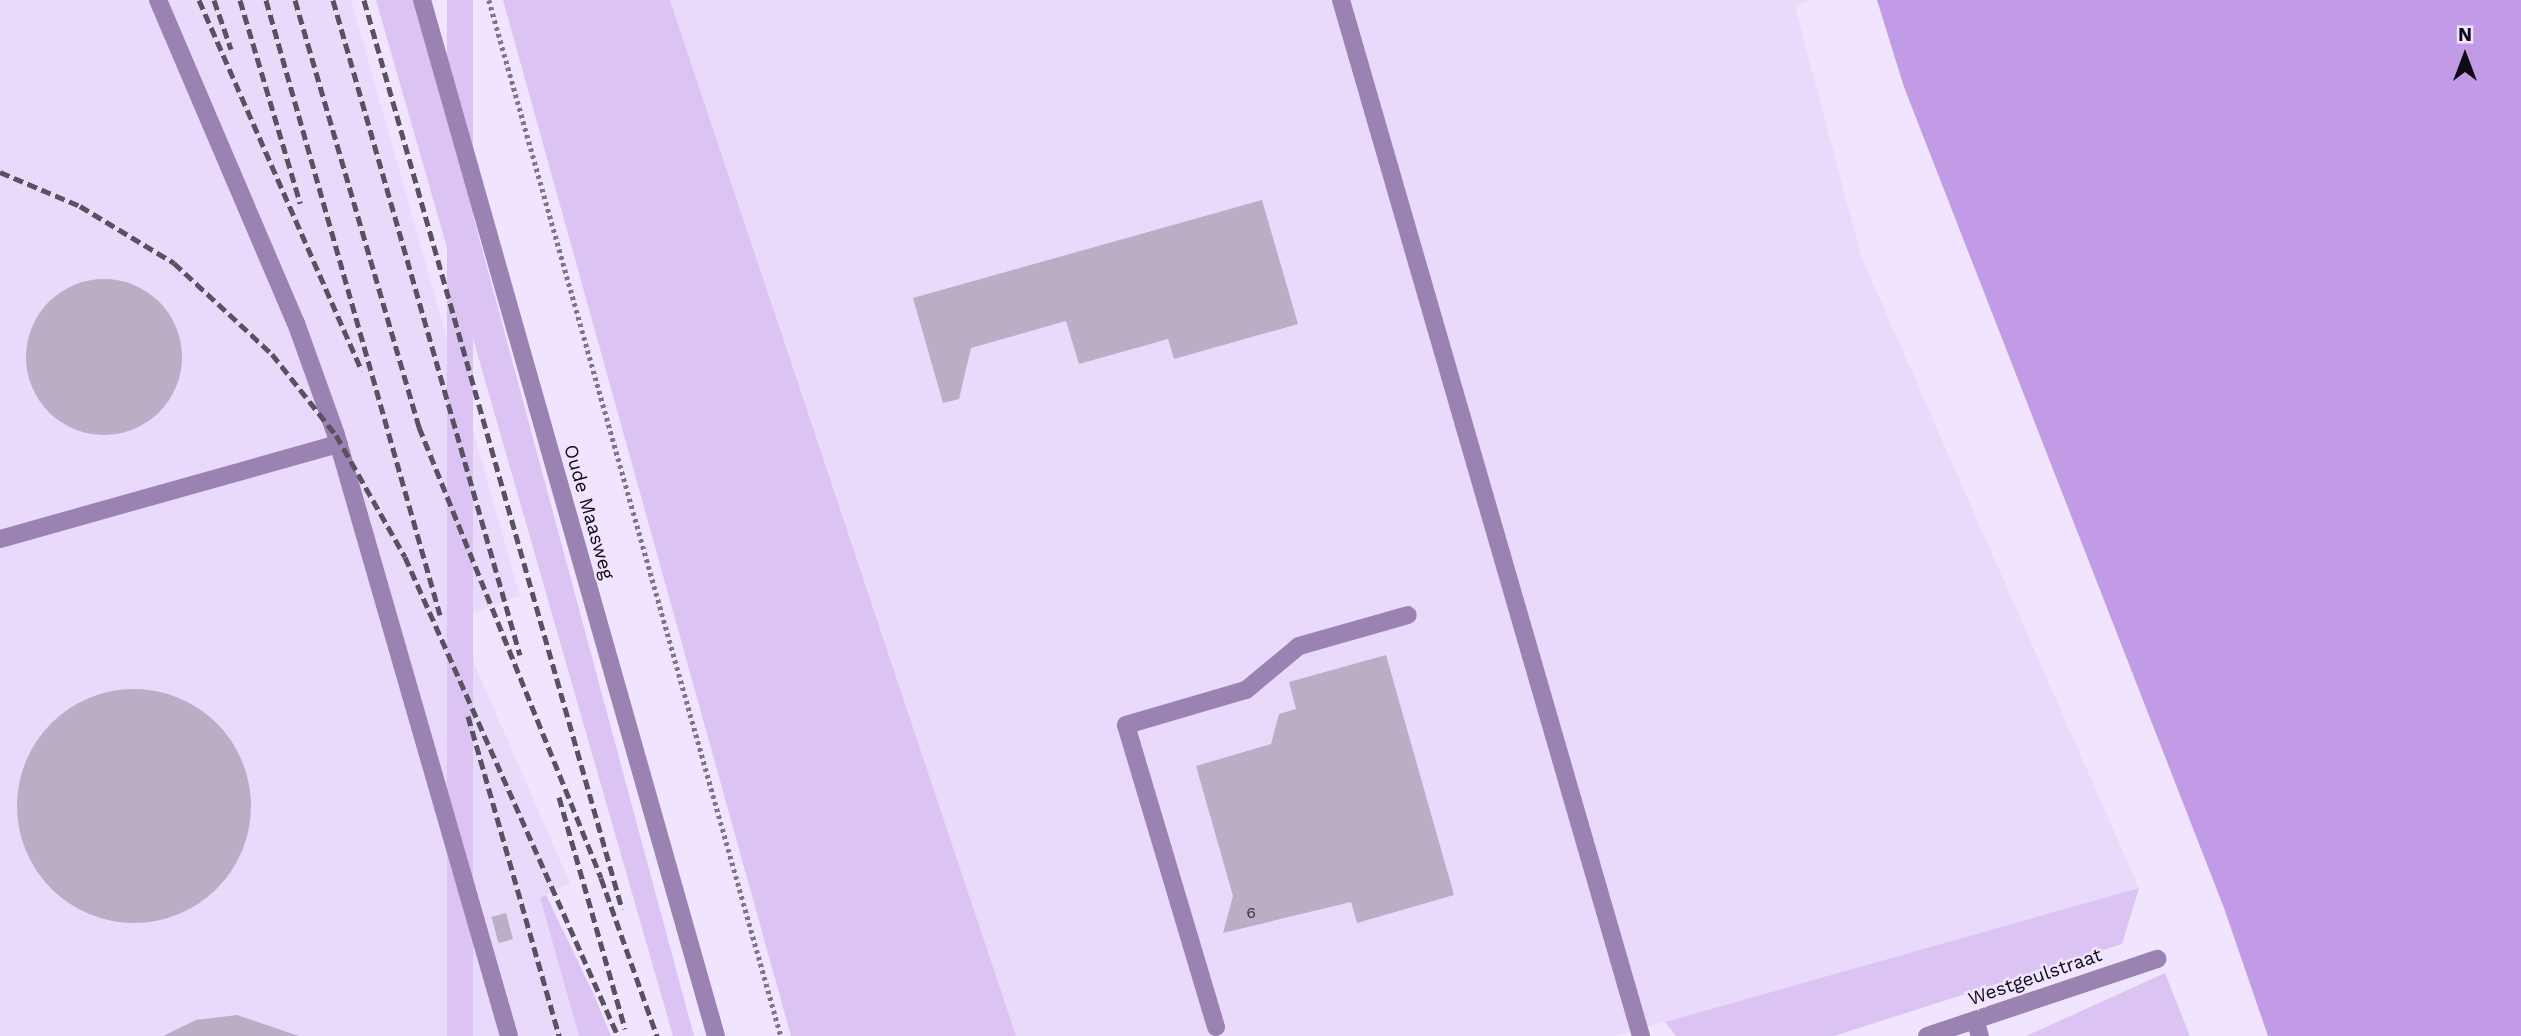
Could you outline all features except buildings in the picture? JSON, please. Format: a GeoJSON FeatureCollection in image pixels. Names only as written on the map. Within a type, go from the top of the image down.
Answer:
{"type":"FeatureCollection","features":[{"type":"Feature","properties":{"kind":"street"},"geometry":{"type":"LineString","coordinates":[[158,0],[296,323],[339,444],[509,1036]]}},
{"type":"Feature","properties":{"kind":"street","name":"Oude Maasweg"},"geometry":{"type":"LineString","coordinates":[[422,0],[716,1036]]}},
{"type":"Feature","properties":{"kind":"street"},"geometry":{"type":"LineString","coordinates":[[1341,0],[1641,1036]]}},
{"type":"Feature","properties":{"kind":"street"},"geometry":{"type":"LineString","coordinates":[[0,539],[339,444]]}},
{"type":"Feature","properties":{"kind":"street"},"geometry":{"type":"LineString","coordinates":[[1216,1027],[1126,725],[1246,690],[1300,646],[1408,615]]}},
{"type":"Feature","properties":{"kind":"street","name":"Westgeulstraat"},"geometry":{"type":"LineString","coordinates":[[1927,1036],[1978,1028],[2157,959]]}},
{"type":"Feature","properties":{"kind":"path"},"geometry":{"type":"LineString","coordinates":[[489,0],[781,1036]]}},
{"type":"Feature","properties":{"kind":"shaded area"},"geometry":{"type":"Polygon","coordinates":[[[0,0],[351,0],[520,596],[460,617],[476,668],[570,883],[540,898],[579,1036],[0,1036],[0,0]]]}},
{"type":"Feature","properties":{"kind":"shaded area"},"geometry":{"type":"Polygon","coordinates":[[[376,0],[415,0],[694,1036],[673,1036],[376,0]]]}},
{"type":"Feature","properties":{"kind":"shaded area"},"geometry":{"type":"Polygon","coordinates":[[[447,0],[473,0],[473,1036],[447,1036],[447,0]]]}},
{"type":"Feature","properties":{"kind":"shaded area"},"geometry":{"type":"Polygon","coordinates":[[[503,0],[670,0],[1016,1036],[791,1036],[503,0]]]}},
{"type":"Feature","properties":{"kind":"shaded area"},"geometry":{"type":"Polygon","coordinates":[[[670,0],[1811,0],[1795,6],[1861,256],[2139,888],[1615,1036],[1016,1036],[670,0]]]}},
{"type":"Feature","properties":{"kind":"shaded area"},"geometry":{"type":"Polygon","coordinates":[[[1877,0],[2521,0],[2521,1036],[2268,1036],[2224,908],[1904,87],[1877,0]]]}},
{"type":"Feature","properties":{"kind":"shaded area"},"geometry":{"type":"Polygon","coordinates":[[[2139,888],[2122,944],[1834,1036],[1676,1036],[1665,1022],[2139,888]]]}},
{"type":"Feature","properties":{"kind":"shaded area"},"geometry":{"type":"Polygon","coordinates":[[[546,895],[611,1036],[579,1036],[540,898],[546,895]]]}},
{"type":"Feature","properties":{"kind":"shaded area"},"geometry":{"type":"Polygon","coordinates":[[[2165,973],[2190,1036],[2026,1036],[2165,973]]]}},
{"type":"Feature","properties":{"kind":"railway"},"geometry":{"type":"LineString","coordinates":[[199,0],[362,371]]}},
{"type":"Feature","properties":{"kind":"railway"},"geometry":{"type":"LineString","coordinates":[[214,0],[231,49]]}},
{"type":"Feature","properties":{"kind":"railway"},"geometry":{"type":"LineString","coordinates":[[240,0],[300,203]]}},
{"type":"Feature","properties":{"kind":"railway"},"geometry":{"type":"LineString","coordinates":[[266,0],[440,615]]}},
{"type":"Feature","properties":{"kind":"railway"},"geometry":{"type":"LineString","coordinates":[[295,0],[419,427],[601,878],[657,1036]]}},
{"type":"Feature","properties":{"kind":"railway"},"geometry":{"type":"LineString","coordinates":[[333,0],[520,655]]}},
{"type":"Feature","properties":{"kind":"railway"},"geometry":{"type":"LineString","coordinates":[[364,0],[622,909]]}},
{"type":"Feature","properties":{"kind":"railway"},"geometry":{"type":"LineString","coordinates":[[0,172],[80,206],[174,263],[272,354],[336,435],[405,557],[618,1036]]}},
{"type":"Feature","properties":{"kind":"railway"},"geometry":{"type":"LineString","coordinates":[[468,716],[559,1036]]}},
{"type":"Feature","properties":{"kind":"railway"},"geometry":{"type":"LineString","coordinates":[[559,797],[625,1029]]}}]}
